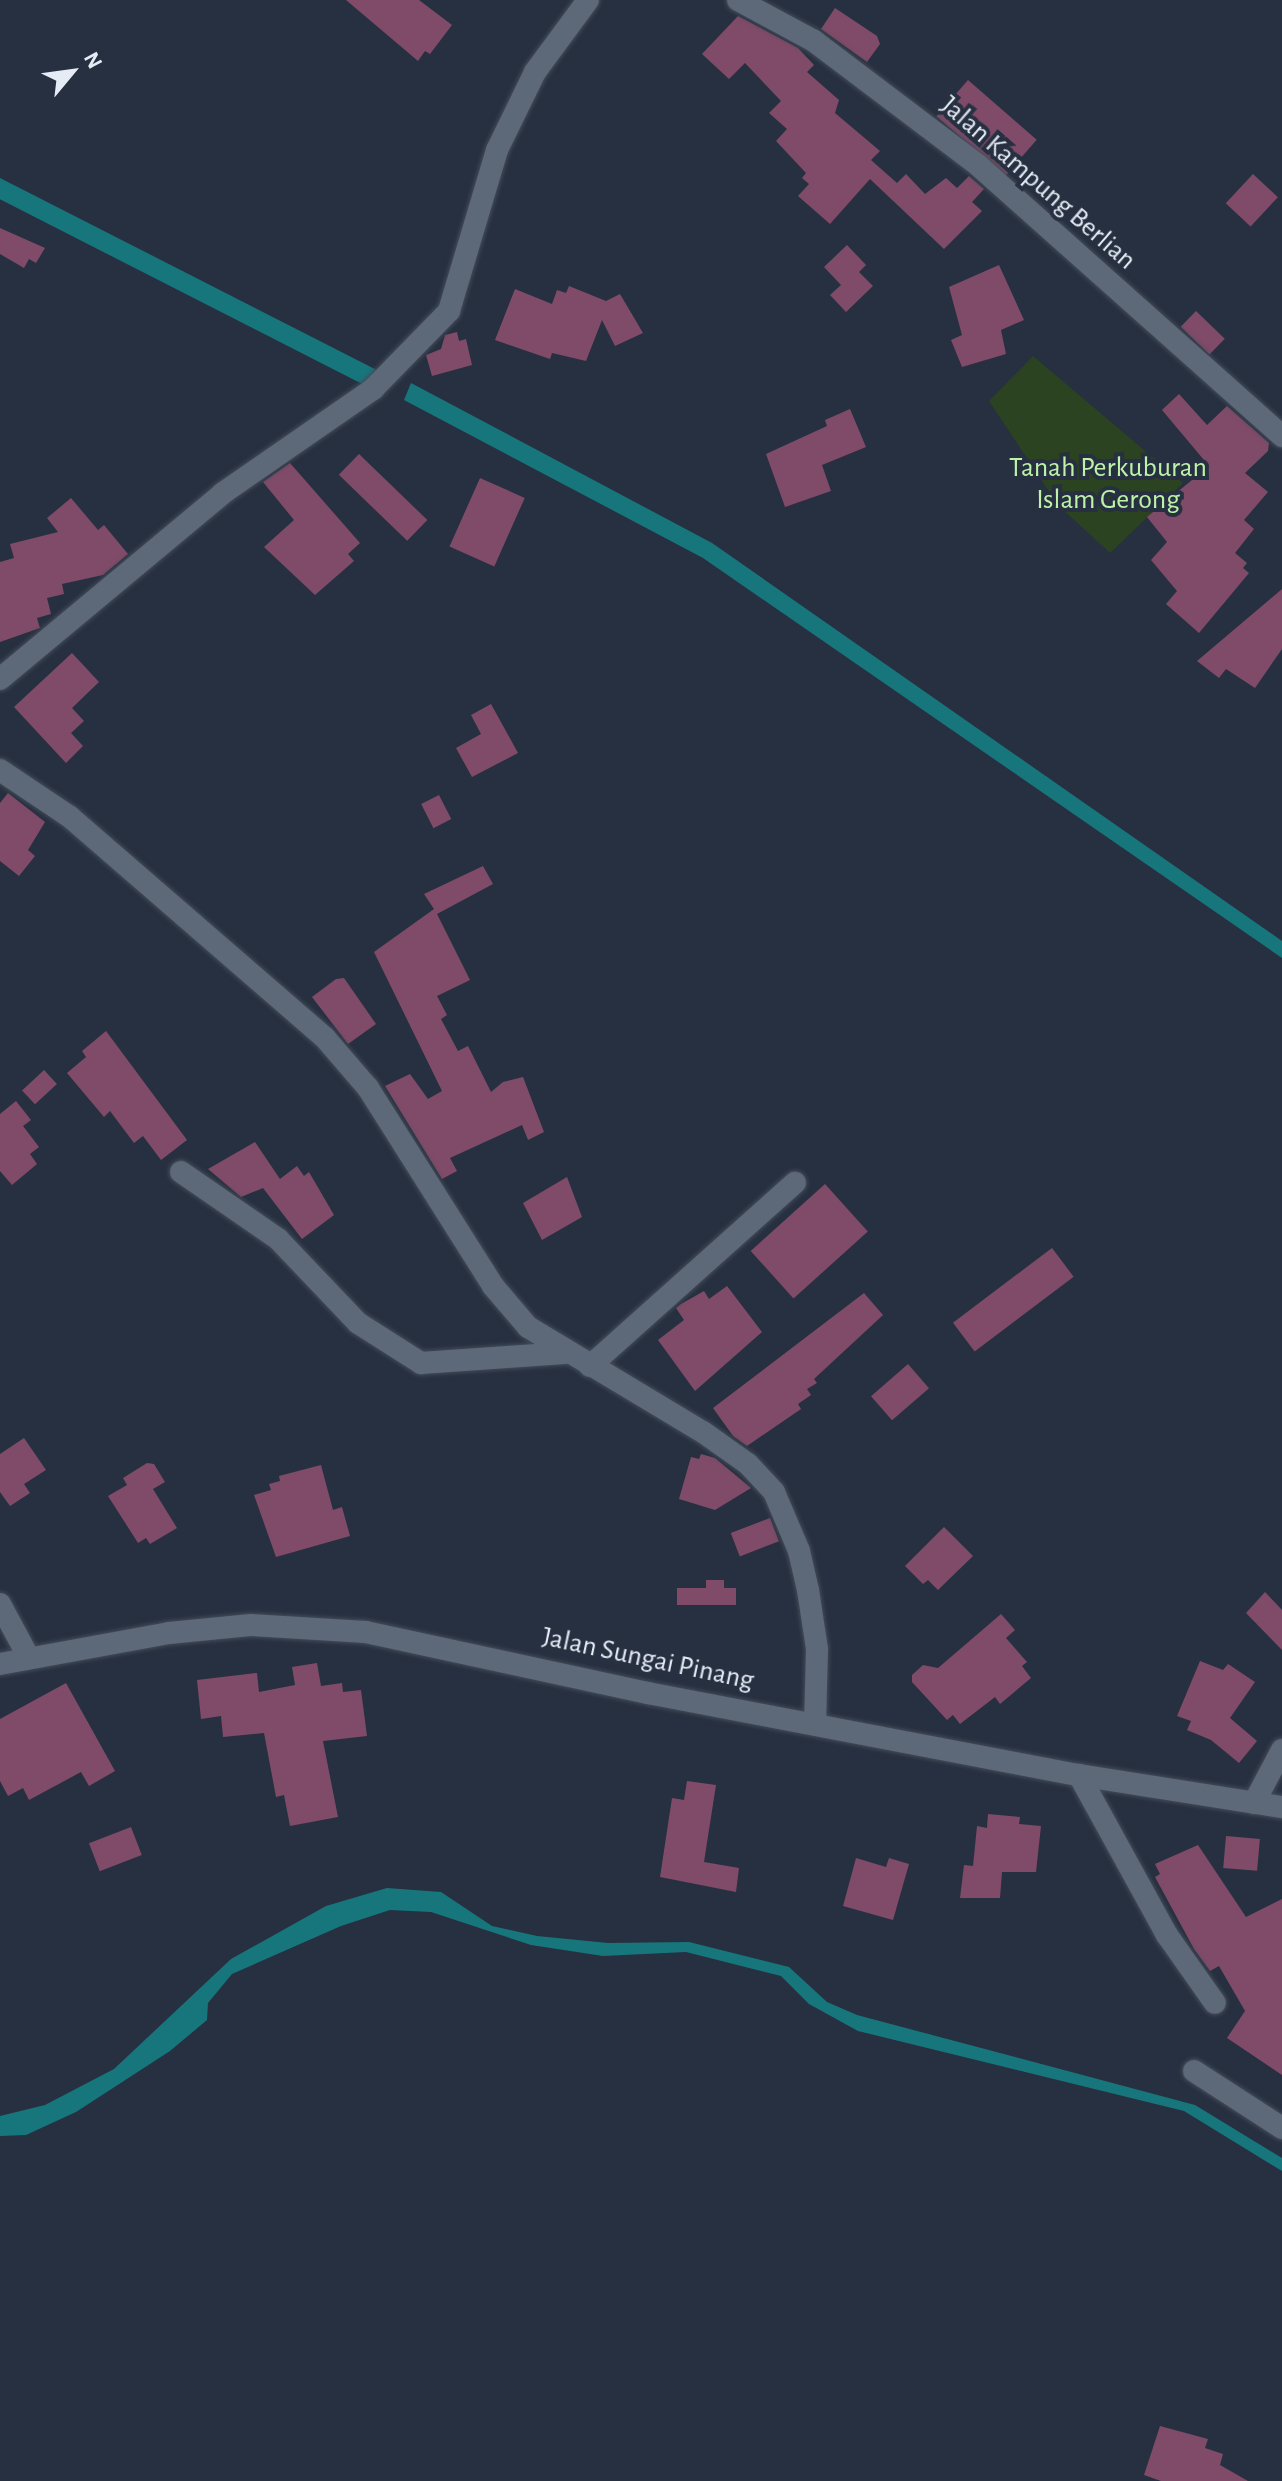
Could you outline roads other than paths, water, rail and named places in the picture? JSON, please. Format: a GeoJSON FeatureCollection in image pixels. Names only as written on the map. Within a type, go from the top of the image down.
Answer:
{"type":"FeatureCollection","features":[{"type":"Feature","properties":{"kind":"street"},"geometry":{"type":"LineString","coordinates":[[3,672],[223,493],[373,389],[449,311],[497,150],[535,72],[588,0]]}},
{"type":"Feature","properties":{"kind":"street","name":"Jalan Kampung Berlian"},"geometry":{"type":"LineString","coordinates":[[738,0],[814,41],[979,166],[1282,436]]}},
{"type":"Feature","properties":{"kind":"street"},"geometry":{"type":"LineString","coordinates":[[0,770],[70,817],[325,1038],[368,1088],[511,1309],[565,1353],[703,1432],[748,1464],[774,1492],[799,1551],[808,1590],[817,1649],[815,1723]]}},
{"type":"Feature","properties":{"kind":"street"},"geometry":{"type":"LineString","coordinates":[[181,1172],[267,1230],[358,1323],[421,1363],[565,1353]]}},
{"type":"Feature","properties":{"kind":"street"},"geometry":{"type":"LineString","coordinates":[[590,1366],[795,1183]]}},
{"type":"Feature","properties":{"kind":"street"},"geometry":{"type":"LineString","coordinates":[[0,1604],[29,1658]]}},
{"type":"Feature","properties":{"kind":"street","name":"Jalan Sungai Pinang"},"geometry":{"type":"LineString","coordinates":[[0,1664],[251,1625],[366,1632],[1079,1775],[1282,1807]]}},
{"type":"Feature","properties":{"kind":"street"},"geometry":{"type":"LineString","coordinates":[[1254,1803],[1282,1750]]}},
{"type":"Feature","properties":{"kind":"street"},"geometry":{"type":"LineString","coordinates":[[1079,1775],[1167,1935],[1215,2003]]}},
{"type":"Feature","properties":{"kind":"street"},"geometry":{"type":"LineString","coordinates":[[1194,2071],[1282,2128]]}},
{"type":"Feature","properties":{"kind":"park label","name":"Tanah Perkuburan Islam Gerong"},"geometry":{"type":"Point","coordinates":[1108,484]}}]}
